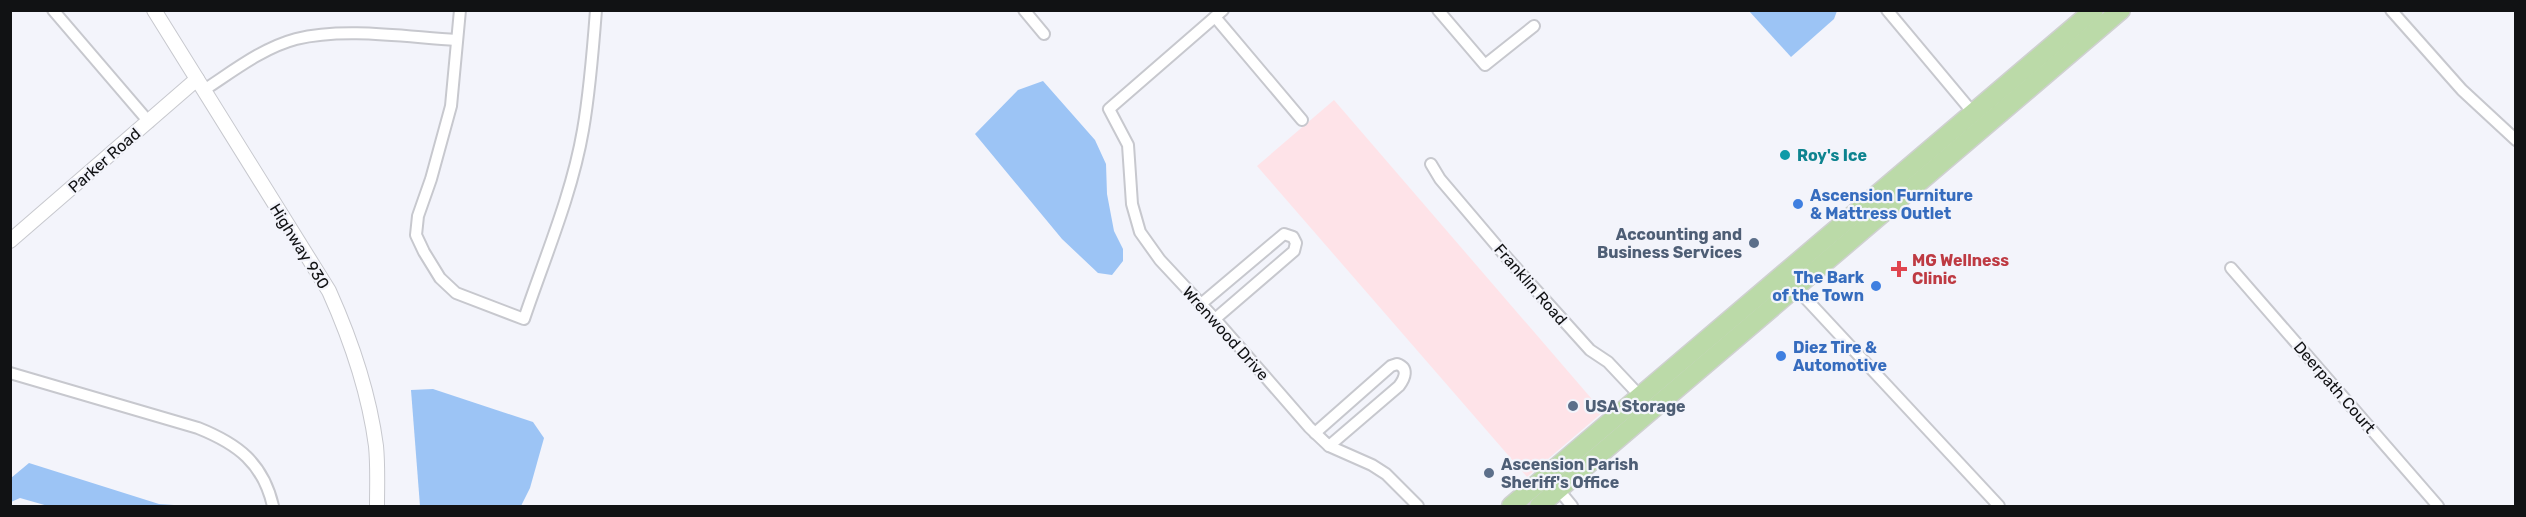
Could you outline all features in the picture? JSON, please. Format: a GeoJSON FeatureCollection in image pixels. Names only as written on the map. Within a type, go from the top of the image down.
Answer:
{"type":"FeatureCollection","features":[{"type":"Feature","properties":{"kind":"main road"},"geometry":{"type":"LineString","coordinates":[[1511,507],[2094,10]]}},
{"type":"Feature","properties":{"kind":"main road"},"geometry":{"type":"LineString","coordinates":[[1542,506],[1549,486],[1796,288],[2121,10]]}},
{"type":"Feature","properties":{"kind":"main road"},"geometry":{"type":"LineString","coordinates":[[1908,192],[1921,172],[1941,156],[1946,148],[1948,136]]}},
{"type":"Feature","properties":{"kind":"main road"},"geometry":{"type":"LineString","coordinates":[[1796,288],[1796,279],[1825,251],[1833,234]]}},
{"type":"Feature","properties":{"kind":"main road"},"geometry":{"type":"LineString","coordinates":[[1542,506],[1652,397],[1669,371]]}},
{"type":"Feature","properties":{"kind":"street"},"geometry":{"type":"LineString","coordinates":[[53,10],[149,122]]}},
{"type":"Feature","properties":{"kind":"street","name":"Highway 930"},"geometry":{"type":"LineString","coordinates":[[154,10],[329,291],[343,323],[369,408],[376,447],[377,507]]}},
{"type":"Feature","properties":{"kind":"street"},"geometry":{"type":"LineString","coordinates":[[460,10],[451,106],[431,179],[417,216],[416,235],[423,252],[440,278],[456,293],[524,319],[563,205],[583,131],[596,10]]}},
{"type":"Feature","properties":{"kind":"street"},"geometry":{"type":"LineString","coordinates":[[1024,10],[1044,34]]}},
{"type":"Feature","properties":{"kind":"street"},"geometry":{"type":"LineString","coordinates":[[1438,10],[1485,65],[1534,26]]}},
{"type":"Feature","properties":{"kind":"street"},"geometry":{"type":"LineString","coordinates":[[1887,10],[1974,114]]}},
{"type":"Feature","properties":{"kind":"street"},"geometry":{"type":"LineString","coordinates":[[2391,10],[2462,90],[2516,140]]}},
{"type":"Feature","properties":{"kind":"street"},"geometry":{"type":"LineString","coordinates":[[1219,14],[1302,120]]}},
{"type":"Feature","properties":{"kind":"street","name":"Wrenwood Drive"},"geometry":{"type":"LineString","coordinates":[[1219,14],[1109,109],[1128,145],[1132,204],[1140,232],[1160,260],[1202,304],[1315,433],[1329,446],[1372,465],[1386,474],[1419,507]]}},
{"type":"Feature","properties":{"kind":"street"},"geometry":{"type":"LineString","coordinates":[[200,85],[296,39],[332,34],[456,40]]}},
{"type":"Feature","properties":{"kind":"street","name":"Parker Road"},"geometry":{"type":"LineString","coordinates":[[10,241],[149,122],[200,85]]}},
{"type":"Feature","properties":{"kind":"street","name":"Franklin Road"},"geometry":{"type":"LineString","coordinates":[[1431,164],[1440,179],[1542,298],[1590,350],[1608,362],[1640,396]]}},
{"type":"Feature","properties":{"kind":"street"},"geometry":{"type":"LineString","coordinates":[[1202,304],[1284,234],[1293,237],[1296,243],[1294,251],[1215,319]]}},
{"type":"Feature","properties":{"kind":"street","name":"Deerpath Court"},"geometry":{"type":"LineString","coordinates":[[2231,268],[2439,507]]}},
{"type":"Feature","properties":{"kind":"street"},"geometry":{"type":"LineString","coordinates":[[1796,288],[1999,507]]}},
{"type":"Feature","properties":{"kind":"street"},"geometry":{"type":"LineString","coordinates":[[1315,433],[1391,366],[1397,364],[1402,366],[1406,371],[1405,378],[1399,386],[1329,446]]}},
{"type":"Feature","properties":{"kind":"street"},"geometry":{"type":"LineString","coordinates":[[10,373],[198,428],[225,439],[257,467],[269,489],[273,507]]}},
{"type":"Feature","properties":{"kind":"street"},"geometry":{"type":"LineString","coordinates":[[1558,489],[1572,507]]}},
{"type":"Feature","properties":{"kind":"shaded area"},"geometry":{"type":"Polygon","coordinates":[[[1334,100],[1603,412],[1527,477],[1257,166],[1334,100]]]}},
{"type":"Feature","properties":{"kind":"water"},"geometry":{"type":"Polygon","coordinates":[[[1749,11],[1837,11],[1834,19],[1791,57],[1749,11]]]}},
{"type":"Feature","properties":{"kind":"water"},"geometry":{"type":"Polygon","coordinates":[[[1043,81],[1095,140],[1106,164],[1107,194],[1114,231],[1123,249],[1123,261],[1112,275],[1098,273],[1062,239],[975,134],[1018,90],[1043,81]]]}},
{"type":"Feature","properties":{"kind":"water"},"geometry":{"type":"Polygon","coordinates":[[[433,389],[533,422],[544,438],[530,488],[521,506],[420,506],[411,390],[433,389]]]}},
{"type":"Feature","properties":{"kind":"water"},"geometry":{"type":"Polygon","coordinates":[[[29,463],[159,504],[189,506],[48,506],[20,498],[11,502],[11,478],[29,463]]]}},
{"type":"Feature","properties":{"kind":"place","name":"Roy's Ice"},"geometry":{"type":"Point","coordinates":[1785,155]}},
{"type":"Feature","properties":{"kind":"place","name":"Ascension Furniture & Mattress Outlet"},"geometry":{"type":"Point","coordinates":[1798,204]}},
{"type":"Feature","properties":{"kind":"place","name":"Accounting and Business Services"},"geometry":{"type":"Point","coordinates":[1754,243]}},
{"type":"Feature","properties":{"kind":"place","name":"MG Wellness Clinic"},"geometry":{"type":"Point","coordinates":[1899,269]}},
{"type":"Feature","properties":{"kind":"place","name":"The Bark of the Town"},"geometry":{"type":"Point","coordinates":[1876,286]}},
{"type":"Feature","properties":{"kind":"place","name":"Diez Tire & Automotive"},"geometry":{"type":"Point","coordinates":[1781,356]}},
{"type":"Feature","properties":{"kind":"place","name":"USA Storage"},"geometry":{"type":"Point","coordinates":[1573,406]}},
{"type":"Feature","properties":{"kind":"place","name":"Ascension Parish Sheriff's Office"},"geometry":{"type":"Point","coordinates":[1489,473]}}]}
